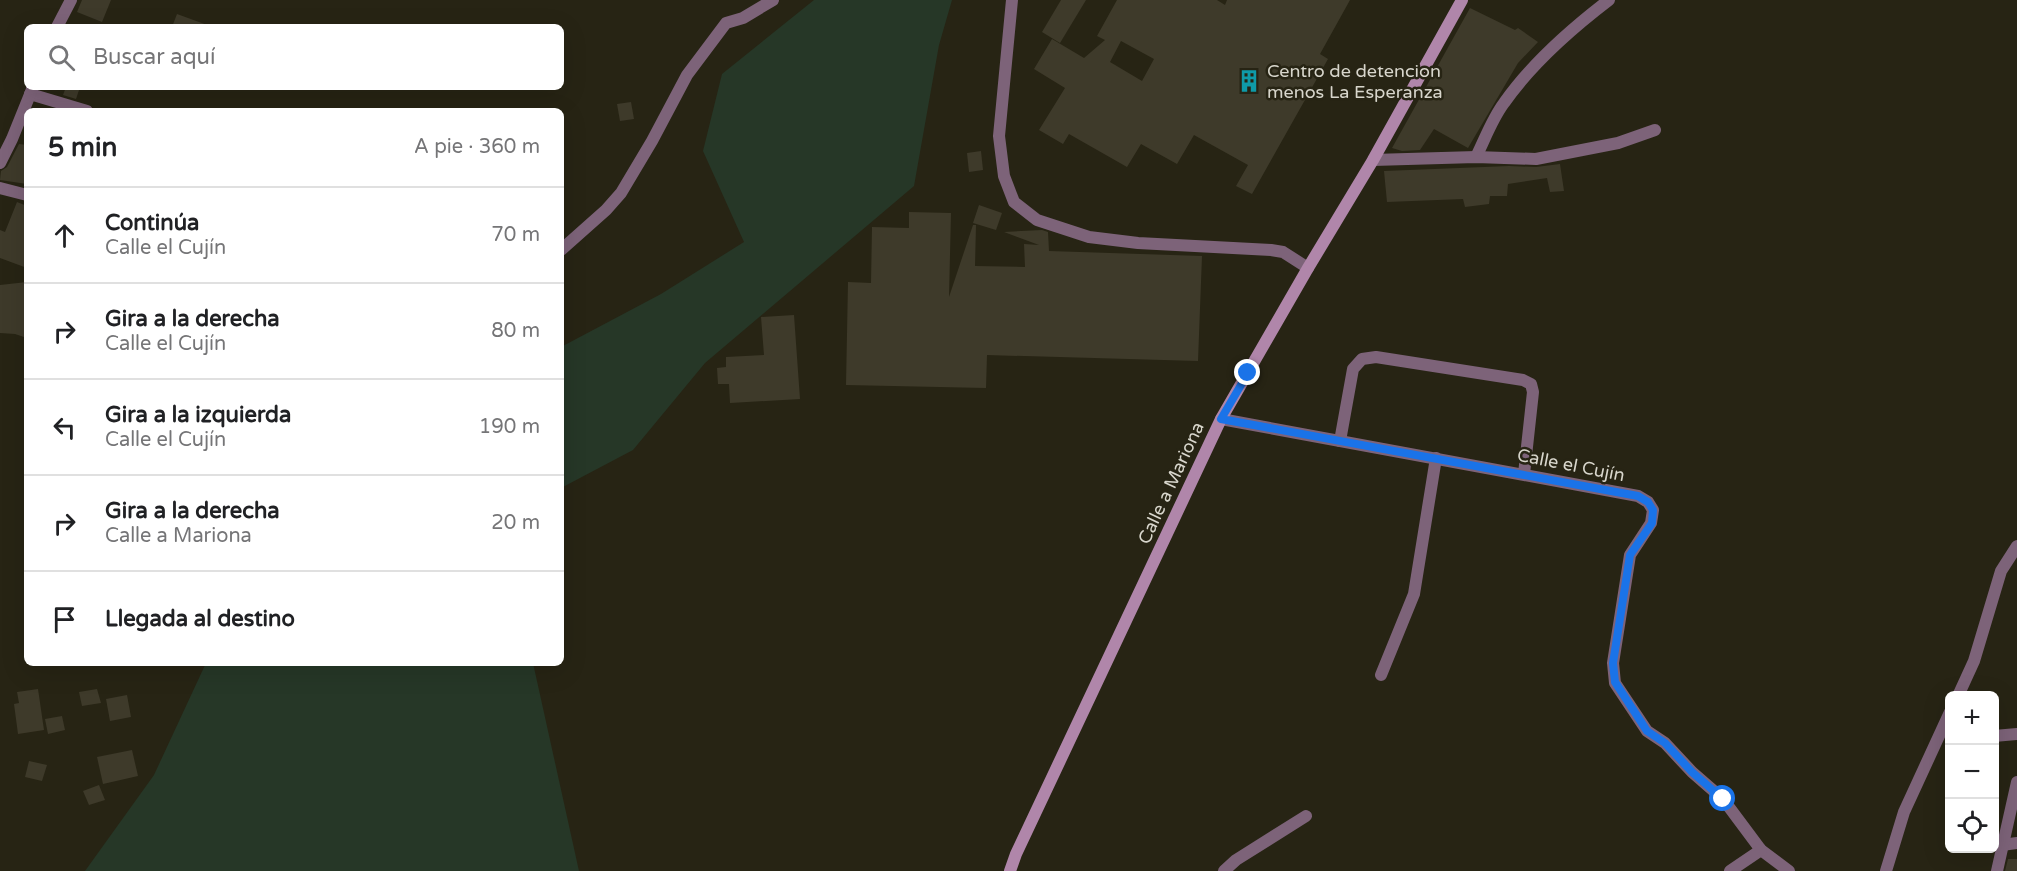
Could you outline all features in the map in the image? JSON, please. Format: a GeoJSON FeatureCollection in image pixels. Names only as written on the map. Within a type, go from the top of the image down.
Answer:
{"type":"FeatureCollection","features":[{"type":"Feature","properties":{"kind":"main road","name":"Calle a Mariona"},"geometry":{"type":"LineString","coordinates":[[1010,871],[1221,419],[1373,160],[1462,0]]}},
{"type":"Feature","properties":{"kind":"street"},"geometry":{"type":"LineString","coordinates":[[59,24],[71,0]]}},
{"type":"Feature","properties":{"kind":"street"},"geometry":{"type":"LineString","coordinates":[[564,247],[606,210],[621,193],[687,75],[726,23],[743,18],[773,0]]}},
{"type":"Feature","properties":{"kind":"street"},"geometry":{"type":"LineString","coordinates":[[1012,0],[999,136],[1004,176],[1014,202],[1037,220],[1089,237],[1138,243],[1271,250],[1288,255],[1308,268]]}},
{"type":"Feature","properties":{"kind":"street"},"geometry":{"type":"LineString","coordinates":[[1476,157],[1503,104],[1538,63],[1578,24],[1609,0]]}},
{"type":"Feature","properties":{"kind":"street"},"geometry":{"type":"LineString","coordinates":[[24,108],[31,90],[79,108]]}},
{"type":"Feature","properties":{"kind":"street"},"geometry":{"type":"LineString","coordinates":[[0,163],[24,108]]}},
{"type":"Feature","properties":{"kind":"street"},"geometry":{"type":"LineString","coordinates":[[1373,160],[1476,157],[1536,159],[1617,143],[1655,130]]}},
{"type":"Feature","properties":{"kind":"street"},"geometry":{"type":"LineString","coordinates":[[0,188],[24,194]]}},
{"type":"Feature","properties":{"kind":"street"},"geometry":{"type":"LineString","coordinates":[[1340,441],[1353,369],[1362,358],[1376,357],[1523,380],[1531,384],[1533,392],[1524,474]]}},
{"type":"Feature","properties":{"kind":"street","name":"Calle el Cujín"},"geometry":{"type":"LineString","coordinates":[[1221,419],[1638,496],[1648,502],[1653,510],[1652,523],[1630,555],[1613,663],[1615,682],[1647,731],[1665,743],[1692,772],[1723,799],[1761,850],[1790,871]]}},
{"type":"Feature","properties":{"kind":"street"},"geometry":{"type":"LineString","coordinates":[[1381,675],[1414,594],[1436,458]]}},
{"type":"Feature","properties":{"kind":"street"},"geometry":{"type":"LineString","coordinates":[[1960,691],[1974,661],[2001,571],[2017,546]]}},
{"type":"Feature","properties":{"kind":"street"},"geometry":{"type":"LineString","coordinates":[[1886,871],[1904,812],[1945,722]]}},
{"type":"Feature","properties":{"kind":"street"},"geometry":{"type":"LineString","coordinates":[[1999,736],[2017,734]]}},
{"type":"Feature","properties":{"kind":"street"},"geometry":{"type":"LineString","coordinates":[[1936,740],[1945,739]]}},
{"type":"Feature","properties":{"kind":"street"},"geometry":{"type":"LineString","coordinates":[[1997,871],[2017,782]]}},
{"type":"Feature","properties":{"kind":"street"},"geometry":{"type":"LineString","coordinates":[[1224,871],[1236,860],[1306,816]]}},
{"type":"Feature","properties":{"kind":"street"},"geometry":{"type":"LineString","coordinates":[[2002,845],[2017,843]]}},
{"type":"Feature","properties":{"kind":"street"},"geometry":{"type":"LineString","coordinates":[[1730,871],[1761,850]]}},
{"type":"Feature","properties":{"kind":"green space"},"geometry":{"type":"Polygon","coordinates":[[[814,0],[952,0],[939,45],[914,186],[705,363],[633,450],[564,486],[564,345],[661,294],[744,242],[703,151],[722,74],[814,0]]]}},
{"type":"Feature","properties":{"kind":"green space"},"geometry":{"type":"Polygon","coordinates":[[[205,666],[534,666],[579,871],[85,871],[154,775],[205,666]]]}},
{"type":"Feature","properties":{"kind":"building"},"geometry":{"type":"Polygon","coordinates":[[[82,0],[111,0],[102,22],[77,12],[82,0]]]}},
{"type":"Feature","properties":{"kind":"building"},"geometry":{"type":"Polygon","coordinates":[[[1061,0],[1086,0],[1060,43],[1042,32],[1061,0]]]}},
{"type":"Feature","properties":{"kind":"building"},"geometry":{"type":"Polygon","coordinates":[[[1117,0],[1217,0],[1225,5],[1227,0],[1350,0],[1320,54],[1328,59],[1252,194],[1236,186],[1248,165],[1194,135],[1177,164],[1141,144],[1127,167],[1069,134],[1063,144],[1039,130],[1065,88],[1034,69],[1052,39],[1084,58],[1105,40],[1097,36],[1117,0]],[[1121,41],[1110,62],[1142,81],[1154,59],[1121,41]]]}},
{"type":"Feature","properties":{"kind":"building"},"geometry":{"type":"Polygon","coordinates":[[[1470,8],[1515,30],[1518,28],[1538,42],[1518,63],[1468,148],[1434,129],[1420,150],[1402,151],[1392,148],[1470,8]]]}},
{"type":"Feature","properties":{"kind":"building"},"geometry":{"type":"Polygon","coordinates":[[[177,14],[204,24],[173,24],[177,14]]]}},
{"type":"Feature","properties":{"kind":"building"},"geometry":{"type":"Polygon","coordinates":[[[65,90],[79,90],[76,99],[63,95],[65,90]]]}},
{"type":"Feature","properties":{"kind":"building"},"geometry":{"type":"Polygon","coordinates":[[[631,102],[634,119],[620,121],[617,104],[631,102]]]}},
{"type":"Feature","properties":{"kind":"building"},"geometry":{"type":"Polygon","coordinates":[[[19,144],[24,145],[24,184],[0,180],[1,171],[7,167],[19,144]]]}},
{"type":"Feature","properties":{"kind":"building"},"geometry":{"type":"Polygon","coordinates":[[[981,151],[983,170],[969,172],[967,153],[981,151]]]}},
{"type":"Feature","properties":{"kind":"building"},"geometry":{"type":"Polygon","coordinates":[[[1560,164],[1564,191],[1550,192],[1547,178],[1508,184],[1507,196],[1490,196],[1489,204],[1465,207],[1463,199],[1387,202],[1384,171],[1536,167],[1560,164]]]}},
{"type":"Feature","properties":{"kind":"building"},"geometry":{"type":"Polygon","coordinates":[[[17,202],[24,205],[24,267],[0,258],[0,230],[5,232],[17,202]]]}},
{"type":"Feature","properties":{"kind":"building"},"geometry":{"type":"Polygon","coordinates":[[[979,205],[1002,213],[996,230],[973,223],[979,205]]]}},
{"type":"Feature","properties":{"kind":"building"},"geometry":{"type":"Polygon","coordinates":[[[909,212],[951,213],[949,297],[973,225],[976,225],[975,266],[1025,267],[1024,244],[1039,245],[1004,232],[1042,230],[1048,232],[1049,251],[1202,256],[1198,361],[987,355],[986,388],[846,385],[848,282],[871,283],[872,227],[909,228],[909,212]]]}},
{"type":"Feature","properties":{"kind":"building"},"geometry":{"type":"Polygon","coordinates":[[[24,282],[24,337],[0,333],[0,285],[24,282]]]}},
{"type":"Feature","properties":{"kind":"building"},"geometry":{"type":"Polygon","coordinates":[[[794,315],[800,399],[730,403],[729,384],[718,384],[717,368],[726,367],[726,357],[764,355],[761,317],[794,315]]]}},
{"type":"Feature","properties":{"kind":"building"},"geometry":{"type":"Polygon","coordinates":[[[38,689],[44,730],[18,734],[14,704],[19,703],[17,692],[38,689]]]}},
{"type":"Feature","properties":{"kind":"building"},"geometry":{"type":"Polygon","coordinates":[[[97,689],[101,703],[82,706],[79,692],[97,689]]]}},
{"type":"Feature","properties":{"kind":"building"},"geometry":{"type":"Polygon","coordinates":[[[127,695],[131,717],[110,721],[106,699],[127,695]]]}},
{"type":"Feature","properties":{"kind":"building"},"geometry":{"type":"Polygon","coordinates":[[[62,716],[65,730],[48,734],[45,719],[62,716]]]}},
{"type":"Feature","properties":{"kind":"building"},"geometry":{"type":"Polygon","coordinates":[[[132,750],[138,776],[103,784],[97,757],[132,750]]]}},
{"type":"Feature","properties":{"kind":"building"},"geometry":{"type":"Polygon","coordinates":[[[29,761],[47,765],[42,781],[25,777],[29,761]]]}},
{"type":"Feature","properties":{"kind":"building"},"geometry":{"type":"Polygon","coordinates":[[[99,785],[105,800],[89,805],[83,791],[99,785]]]}},
{"type":"Feature","properties":{"kind":"building"},"geometry":{"type":"Polygon","coordinates":[[[2008,859],[2017,859],[2017,871],[2005,871],[2008,859]]]}},
{"type":"Feature","properties":{"kind":"place","name":"Centro de detencion menos La Esperanza"},"geometry":{"type":"Point","coordinates":[1249,81]}},
{"type":"Feature","properties":{"kind":"route"},"geometry":{"type":"LineString","coordinates":[[1248,373],[1221,419],[1638,496],[1648,502],[1653,510],[1652,523],[1630,555],[1613,663],[1615,682],[1647,731],[1665,743],[1692,772],[1723,799]]}}]}
